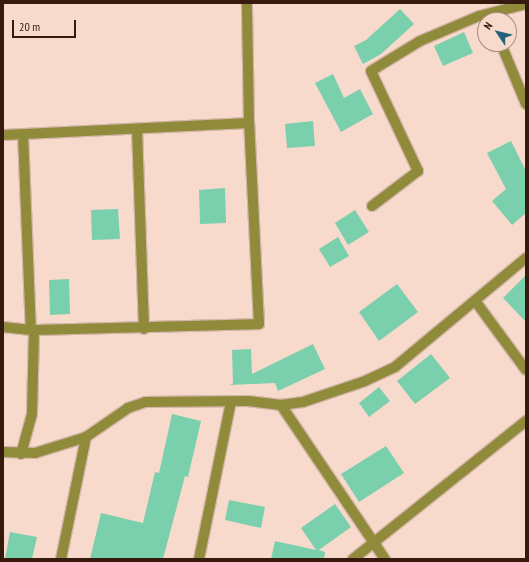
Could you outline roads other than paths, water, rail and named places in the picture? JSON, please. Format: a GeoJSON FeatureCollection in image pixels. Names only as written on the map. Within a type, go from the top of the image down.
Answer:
{"type":"FeatureCollection","features":[{"type":"Feature","properties":{"kind":"street"},"geometry":{"type":"LineString","coordinates":[[3,327],[32,330],[144,329],[260,324],[249,123],[248,3]]}},
{"type":"Feature","properties":{"kind":"street"},"geometry":{"type":"LineString","coordinates":[[504,12],[526,4]]}},
{"type":"Feature","properties":{"kind":"street"},"geometry":{"type":"LineString","coordinates":[[372,206],[418,171],[371,71],[420,41],[477,17]]}},
{"type":"Feature","properties":{"kind":"street"},"geometry":{"type":"LineString","coordinates":[[504,52],[526,104]]}},
{"type":"Feature","properties":{"kind":"street"},"geometry":{"type":"LineString","coordinates":[[3,135],[249,123]]}},
{"type":"Feature","properties":{"kind":"street"},"geometry":{"type":"LineString","coordinates":[[138,129],[144,329]]}},
{"type":"Feature","properties":{"kind":"street"},"geometry":{"type":"LineString","coordinates":[[21,454],[32,414],[32,330],[23,134]]}},
{"type":"Feature","properties":{"kind":"street"},"geometry":{"type":"LineString","coordinates":[[3,452],[21,454],[34,453],[86,437],[128,408],[144,402],[248,401],[281,405],[303,402],[365,381],[395,367],[476,302],[526,258]]}},
{"type":"Feature","properties":{"kind":"street"},"geometry":{"type":"LineString","coordinates":[[476,302],[526,370]]}},
{"type":"Feature","properties":{"kind":"street"},"geometry":{"type":"LineString","coordinates":[[199,559],[231,402]]}},
{"type":"Feature","properties":{"kind":"street"},"geometry":{"type":"LineString","coordinates":[[281,405],[385,559]]}},
{"type":"Feature","properties":{"kind":"street"},"geometry":{"type":"LineString","coordinates":[[353,559],[526,421]]}},
{"type":"Feature","properties":{"kind":"street"},"geometry":{"type":"LineString","coordinates":[[61,559],[86,437]]}}]}
